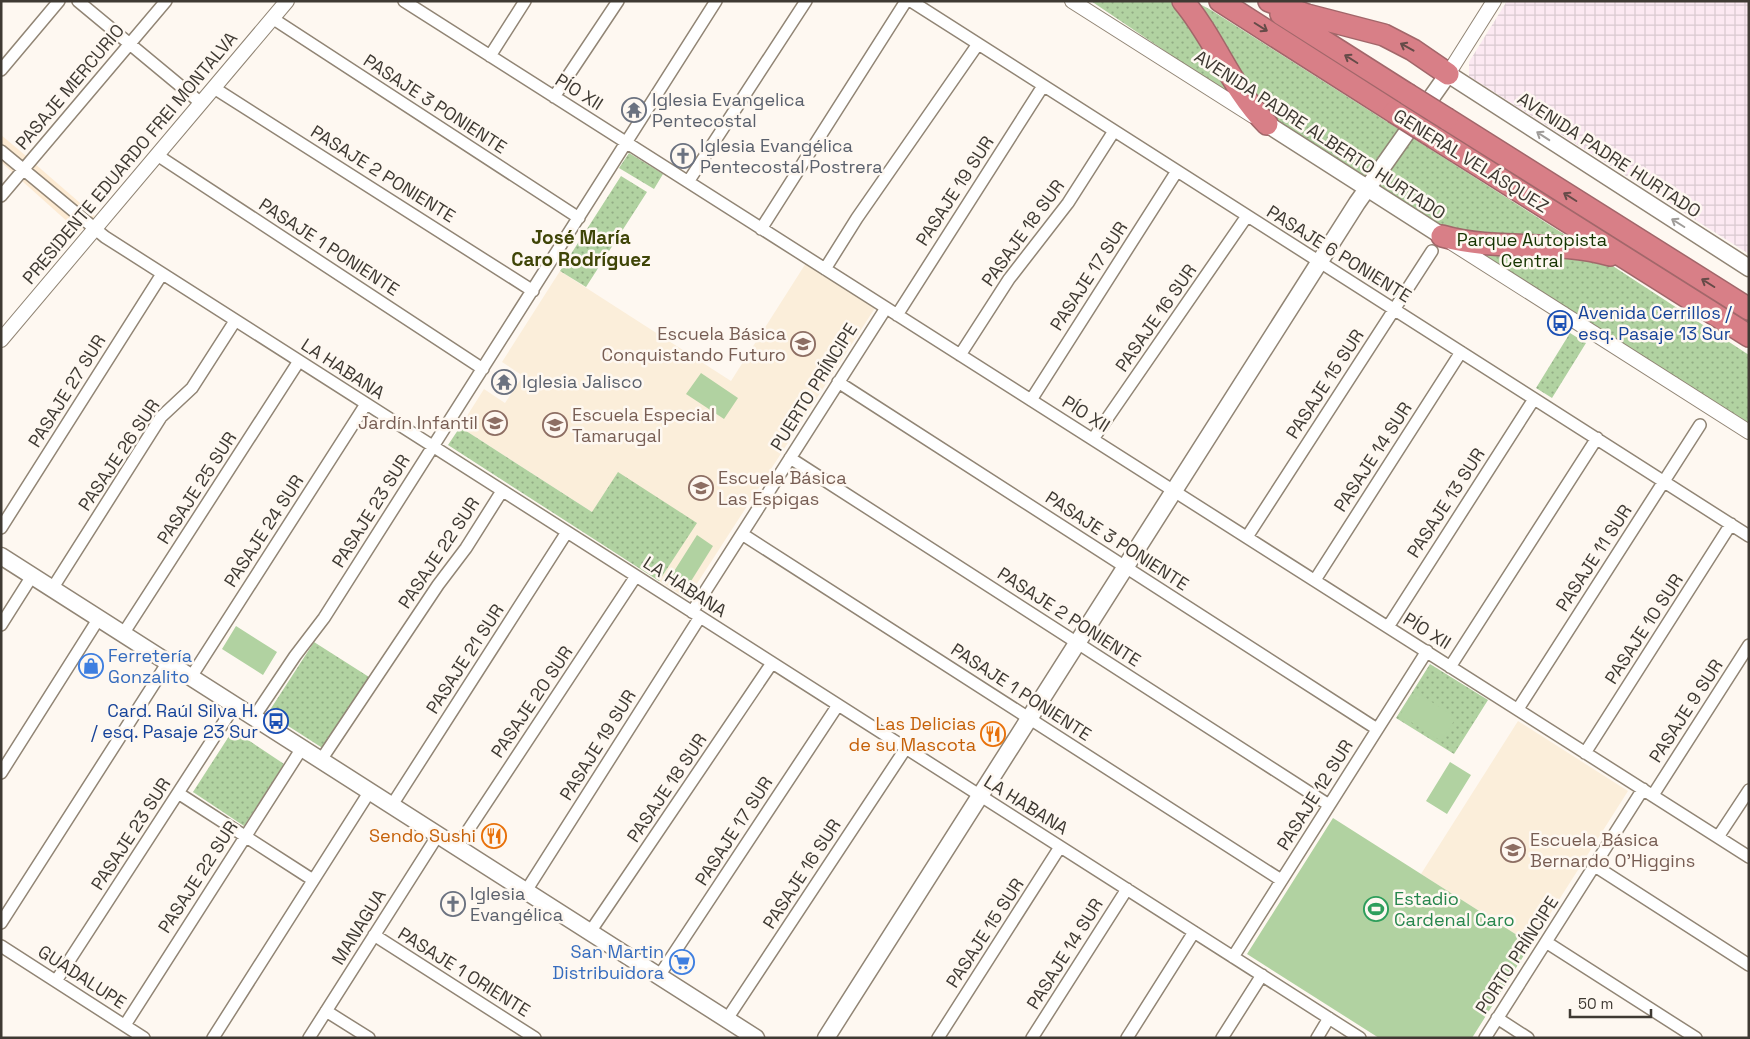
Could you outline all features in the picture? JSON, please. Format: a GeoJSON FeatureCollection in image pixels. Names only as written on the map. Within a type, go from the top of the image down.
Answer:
{"type":"FeatureCollection","features":[{"type":"Feature","properties":{"kind":"highway"},"geometry":{"type":"LineString","coordinates":[[1183,1],[1202,27],[1238,91],[1267,124]]}},
{"type":"Feature","properties":{"kind":"highway","name":"GENERAL VELÁSQUEZ"},"geometry":{"type":"LineString","coordinates":[[1220,1],[1749,336]]}},
{"type":"Feature","properties":{"kind":"highway","name":"GENERAL VELÁSQUEZ"},"geometry":{"type":"LineString","coordinates":[[1260,1],[1749,310]]}},
{"type":"Feature","properties":{"kind":"highway"},"geometry":{"type":"LineString","coordinates":[[1270,1],[1307,15],[1384,35],[1413,50],[1448,74]]}},
{"type":"Feature","properties":{"kind":"highway"},"geometry":{"type":"LineString","coordinates":[[1437,243],[1579,248],[1608,254],[1636,265]]}},
{"type":"Feature","properties":{"kind":"main road"},"geometry":{"type":"LineString","coordinates":[[826,1038],[1320,262],[1448,74]]}},
{"type":"Feature","properties":{"kind":"main road","name":"AVENIDA PADRE HURTADO"},"geometry":{"type":"LineString","coordinates":[[1448,74],[1749,268]]}},
{"type":"Feature","properties":{"kind":"main road","name":"AVENIDA PADRE ALBERTO HURTADO"},"geometry":{"type":"LineString","coordinates":[[1267,124],[1368,190],[1437,243]]}},
{"type":"Feature","properties":{"kind":"main road"},"geometry":{"type":"LineString","coordinates":[[1,556],[756,1038]]}},
{"type":"Feature","properties":{"kind":"street"},"geometry":{"type":"LineString","coordinates":[[1,70],[59,1]]}},
{"type":"Feature","properties":{"kind":"street"},"geometry":{"type":"LineString","coordinates":[[78,1],[201,103]]}},
{"type":"Feature","properties":{"kind":"street","name":"PASAJE MERCURIO"},"geometry":{"type":"LineString","coordinates":[[1,196],[166,1]]}},
{"type":"Feature","properties":{"kind":"street","name":"PRESIDENTE EDUARDO FREI MONTALVA"},"geometry":{"type":"LineString","coordinates":[[1,340],[287,1]]}},
{"type":"Feature","properties":{"kind":"street","name":"PÍO XII"},"geometry":{"type":"LineString","coordinates":[[404,1],[420,5],[490,56],[554,97],[1749,856]]}},
{"type":"Feature","properties":{"kind":"street"},"geometry":{"type":"LineString","coordinates":[[490,56],[525,1]]}},
{"type":"Feature","properties":{"kind":"street"},"geometry":{"type":"LineString","coordinates":[[554,97],[618,1]]}},
{"type":"Feature","properties":{"kind":"street"},"geometry":{"type":"LineString","coordinates":[[626,143],[716,1]]}},
{"type":"Feature","properties":{"kind":"street"},"geometry":{"type":"LineString","coordinates":[[688,182],[806,1]]}},
{"type":"Feature","properties":{"kind":"street"},"geometry":{"type":"LineString","coordinates":[[762,229],[906,1]]}},
{"type":"Feature","properties":{"kind":"street","name":"PASAJE 6 PONIENTE"},"geometry":{"type":"LineString","coordinates":[[911,1],[1749,536]]}},
{"type":"Feature","properties":{"kind":"street","name":"AVENIDA PADRE ALBERTO HURTADO"},"geometry":{"type":"LineString","coordinates":[[1072,1],[1267,124]]}},
{"type":"Feature","properties":{"kind":"street"},"geometry":{"type":"LineString","coordinates":[[1448,74],[1494,1]]}},
{"type":"Feature","properties":{"kind":"street","name":"PASAJE 3 PONIENTE"},"geometry":{"type":"LineString","coordinates":[[272,18],[579,218]]}},
{"type":"Feature","properties":{"kind":"street"},"geometry":{"type":"LineString","coordinates":[[825,269],[857,218],[978,44]]}},
{"type":"Feature","properties":{"kind":"street","name":"PASAJE 19 SUR"},"geometry":{"type":"LineString","coordinates":[[897,315],[1043,86]]}},
{"type":"Feature","properties":{"kind":"street","name":"PASAJE 2 PONIENTE"},"geometry":{"type":"LineString","coordinates":[[214,88],[533,291]]}},
{"type":"Feature","properties":{"kind":"street","name":"PASAJE 18 SUR"},"geometry":{"type":"LineString","coordinates":[[960,355],[1009,279],[1068,203],[1114,131]]}},
{"type":"Feature","properties":{"kind":"street","name":"PASAJE 23 SUR"},"geometry":{"type":"LineString","coordinates":[[254,717],[295,656],[324,618],[626,143]]}},
{"type":"Feature","properties":{"kind":"street","name":"LA HABANA"},"geometry":{"type":"LineString","coordinates":[[1,151],[94,229],[162,274],[1360,1038]]}},
{"type":"Feature","properties":{"kind":"street","name":"PASAJE 1 PONIENTE"},"geometry":{"type":"LineString","coordinates":[[157,155],[483,369]]}},
{"type":"Feature","properties":{"kind":"street","name":"PASAJE 17 SUR"},"geometry":{"type":"LineString","coordinates":[[1031,400],[1177,171]]}},
{"type":"Feature","properties":{"kind":"street","name":"PASAJE 16 SUR"},"geometry":{"type":"LineString","coordinates":[[1093,439],[1247,216]]}},
{"type":"Feature","properties":{"kind":"street","name":"AVENIDA PADRE ALBERTO HURTADO"},"geometry":{"type":"LineString","coordinates":[[1437,243],[1749,432]]}},
{"type":"Feature","properties":{"kind":"street","name":"PASAJE 15 SUR"},"geometry":{"type":"LineString","coordinates":[[1247,537],[1437,243]]}},
{"type":"Feature","properties":{"kind":"street","name":"PASAJE 27 SUR"},"geometry":{"type":"LineString","coordinates":[[1,528],[162,274]]}},
{"type":"Feature","properties":{"kind":"street","name":"PUERTO PRÍNCIPE"},"geometry":{"type":"LineString","coordinates":[[696,615],[742,534],[886,308]]}},
{"type":"Feature","properties":{"kind":"street","name":"PASAJE 26 SUR"},"geometry":{"type":"LineString","coordinates":[[52,589],[161,418],[192,388],[235,321]]}},
{"type":"Feature","properties":{"kind":"street","name":"PASAJE 14 SUR"},"geometry":{"type":"LineString","coordinates":[[1315,580],[1461,352]]}},
{"type":"Feature","properties":{"kind":"street","name":"PASAJE 25 SUR"},"geometry":{"type":"LineString","coordinates":[[123,634],[299,361]]}},
{"type":"Feature","properties":{"kind":"street","name":"PASAJE 3 PONIENTE"},"geometry":{"type":"LineString","coordinates":[[838,382],[1377,729]]}},
{"type":"Feature","properties":{"kind":"street","name":"PASAJE 13 SUR"},"geometry":{"type":"LineString","coordinates":[[1388,627],[1534,398]]}},
{"type":"Feature","properties":{"kind":"street","name":"PASAJE 24 SUR"},"geometry":{"type":"LineString","coordinates":[[191,677],[366,404]]}},
{"type":"Feature","properties":{"kind":"street","name":"PASAJE 11 SUR"},"geometry":{"type":"LineString","coordinates":[[1518,709],[1700,425]]}},
{"type":"Feature","properties":{"kind":"street"},"geometry":{"type":"LineString","coordinates":[[1450,666],[1597,438]]}},
{"type":"Feature","properties":{"kind":"street","name":"PASAJE 2 PONIENTE"},"geometry":{"type":"LineString","coordinates":[[790,458],[1329,805]]}},
{"type":"Feature","properties":{"kind":"street","name":"PASAJE 22 SUR"},"geometry":{"type":"LineString","coordinates":[[321,760],[438,585],[463,552],[502,491]]}},
{"type":"Feature","properties":{"kind":"street","name":"PASAJE 10 SUR"},"geometry":{"type":"LineString","coordinates":[[1586,753],[1731,524]]}},
{"type":"Feature","properties":{"kind":"street","name":"PASAJE 21 SUR"},"geometry":{"type":"LineString","coordinates":[[392,805],[567,532]]}},
{"type":"Feature","properties":{"kind":"street","name":"PASAJE 1 PONIENTE"},"geometry":{"type":"LineString","coordinates":[[742,534],[1281,880]]}},
{"type":"Feature","properties":{"kind":"street"},"geometry":{"type":"LineString","coordinates":[[1,625],[32,576]]}},
{"type":"Feature","properties":{"kind":"street","name":"PASAJE 20 SUR"},"geometry":{"type":"LineString","coordinates":[[457,847],[636,576]]}},
{"type":"Feature","properties":{"kind":"street","name":"PASAJE 19 SUR"},"geometry":{"type":"LineString","coordinates":[[526,891],[696,615]]}},
{"type":"Feature","properties":{"kind":"street"},"geometry":{"type":"LineString","coordinates":[[1,773],[99,618]]}},
{"type":"Feature","properties":{"kind":"street","name":"PASAJE 9 SUR"},"geometry":{"type":"LineString","coordinates":[[1648,792],[1749,646]]}},
{"type":"Feature","properties":{"kind":"street","name":"PASAJE 12 SUR"},"geometry":{"type":"LineString","coordinates":[[1233,957],[1427,651]]}},
{"type":"Feature","properties":{"kind":"street"},"geometry":{"type":"LineString","coordinates":[[1,923],[168,662]]}},
{"type":"Feature","properties":{"kind":"street","name":"PASAJE 18 SUR"},"geometry":{"type":"LineString","coordinates":[[590,932],[772,663]]}},
{"type":"Feature","properties":{"kind":"street","name":"PASAJE 23 SUR"},"geometry":{"type":"LineString","coordinates":[[56,981],[236,705]]}},
{"type":"Feature","properties":{"kind":"street","name":"PASAJE 17 SUR"},"geometry":{"type":"LineString","coordinates":[[659,976],[838,705]]}},
{"type":"Feature","properties":{"kind":"street","name":"PASAJE 22 SUR"},"geometry":{"type":"LineString","coordinates":[[125,1025],[302,748]]}},
{"type":"Feature","properties":{"kind":"street","name":"PASAJE 16 SUR"},"geometry":{"type":"LineString","coordinates":[[727,1019],[906,748]]}},
{"type":"Feature","properties":{"kind":"street"},"geometry":{"type":"LineString","coordinates":[[1718,837],[1749,790]]}},
{"type":"Feature","properties":{"kind":"street"},"geometry":{"type":"LineString","coordinates":[[213,1038],[370,791]]}},
{"type":"Feature","properties":{"kind":"street","name":"PORTO PRÍNCIPE"},"geometry":{"type":"LineString","coordinates":[[1485,1038],[1595,866],[1648,792]]}},
{"type":"Feature","properties":{"kind":"street"},"geometry":{"type":"LineString","coordinates":[[178,793],[313,880]]}},
{"type":"Feature","properties":{"kind":"street","name":"MANAGUA"},"geometry":{"type":"LineString","coordinates":[[309,1038],[438,835]]}},
{"type":"Feature","properties":{"kind":"street","name":"PASAJE 15 SUR"},"geometry":{"type":"LineString","coordinates":[[938,1038],[1060,847]]}},
{"type":"Feature","properties":{"kind":"street"},"geometry":{"type":"LineString","coordinates":[[1595,866],[1749,965]]}},
{"type":"Feature","properties":{"kind":"street","name":"PASAJE 14 SUR"},"geometry":{"type":"LineString","coordinates":[[1032,1038],[1127,889]]}},
{"type":"Feature","properties":{"kind":"street"},"geometry":{"type":"LineString","coordinates":[[1127,1038],[1194,932]]}},
{"type":"Feature","properties":{"kind":"street","name":"PASAJE 1 ORIENTE"},"geometry":{"type":"LineString","coordinates":[[374,935],[535,1038]]}},
{"type":"Feature","properties":{"kind":"street"},"geometry":{"type":"LineString","coordinates":[[1546,942],[1696,1038]]}},
{"type":"Feature","properties":{"kind":"street","name":"GUADALUPE"},"geometry":{"type":"LineString","coordinates":[[1,946],[144,1038]]}},
{"type":"Feature","properties":{"kind":"street"},"geometry":{"type":"LineString","coordinates":[[1222,1038],[1262,975]]}},
{"type":"Feature","properties":{"kind":"street"},"geometry":{"type":"LineString","coordinates":[[326,1011],[369,1038]]}},
{"type":"Feature","properties":{"kind":"street"},"geometry":{"type":"LineString","coordinates":[[1317,1038],[1329,1018]]}},
{"type":"Feature","properties":{"kind":"street"},"geometry":{"type":"LineString","coordinates":[[1497,1018],[1528,1038]]}},
{"type":"Feature","properties":{"kind":"shaded area"},"geometry":{"type":"Polygon","coordinates":[[[1507,1],[1749,1],[1749,254],[1469,76],[1469,62],[1507,1]]]}},
{"type":"Feature","properties":{"kind":"shaded area"},"geometry":{"type":"Polygon","coordinates":[[[1,135],[95,216],[79,232],[1,162],[1,135]]]}},
{"type":"Feature","properties":{"kind":"shaded area"},"geometry":{"type":"Polygon","coordinates":[[[806,263],[875,308],[687,599],[659,581],[696,522],[592,512],[460,427],[484,389],[505,403],[523,376],[502,362],[560,271],[731,381],[806,263]]]}},
{"type":"Feature","properties":{"kind":"shaded area","name":"Escuela Básica Bernardo O'Higgins"},"geometry":{"type":"Polygon","coordinates":[[[1518,721],[1628,791],[1531,944],[1421,874],[1518,721]]]}},
{"type":"Feature","properties":{"kind":"green space","name":"Parque Autopista Central"},"geometry":{"type":"Polygon","coordinates":[[[1091,1],[1194,1],[1570,238],[1749,355],[1749,424],[1242,103],[1091,1]]]}},
{"type":"Feature","properties":{"kind":"green space"},"geometry":{"type":"Polygon","coordinates":[[[629,153],[663,174],[654,189],[619,168],[629,153]]]}},
{"type":"Feature","properties":{"kind":"green space"},"geometry":{"type":"Polygon","coordinates":[[[621,176],[647,192],[586,287],[560,271],[621,176]]]}},
{"type":"Feature","properties":{"kind":"green space"},"geometry":{"type":"Polygon","coordinates":[[[1570,333],[1586,343],[1552,398],[1536,388],[1570,333]]]}},
{"type":"Feature","properties":{"kind":"green space"},"geometry":{"type":"Polygon","coordinates":[[[701,373],[738,398],[724,419],[686,394],[701,373]]]}},
{"type":"Feature","properties":{"kind":"green space"},"geometry":{"type":"Polygon","coordinates":[[[460,427],[592,512],[618,472],[697,523],[659,581],[448,445],[460,427]]]}},
{"type":"Feature","properties":{"kind":"green space"},"geometry":{"type":"Polygon","coordinates":[[[697,535],[713,546],[688,586],[671,576],[697,535]]]}},
{"type":"Feature","properties":{"kind":"green space"},"geometry":{"type":"Polygon","coordinates":[[[236,626],[277,652],[263,675],[222,649],[236,626]]]}},
{"type":"Feature","properties":{"kind":"green space"},"geometry":{"type":"Polygon","coordinates":[[[314,642],[369,677],[324,749],[268,713],[314,642]]]}},
{"type":"Feature","properties":{"kind":"green space"},"geometry":{"type":"Polygon","coordinates":[[[1430,664],[1488,700],[1454,754],[1396,718],[1430,664]]]}},
{"type":"Feature","properties":{"kind":"green space"},"geometry":{"type":"Polygon","coordinates":[[[1415,691],[1456,718],[1441,741],[1400,715],[1415,691]]]}},
{"type":"Feature","properties":{"kind":"green space"},"geometry":{"type":"Polygon","coordinates":[[[233,730],[284,764],[244,826],[193,792],[233,730]]]}},
{"type":"Feature","properties":{"kind":"green space"},"geometry":{"type":"Polygon","coordinates":[[[1450,762],[1471,775],[1447,814],[1426,801],[1450,762]]]}},
{"type":"Feature","properties":{"kind":"green space","name":"Estadio Cardenal Caro"},"geometry":{"type":"Polygon","coordinates":[[[1333,818],[1531,944],[1472,1038],[1379,1038],[1247,954],[1333,818]]]}},
{"type":"Feature","properties":{"kind":"place","name":"Iglesia Evangelica Pentecostal"},"geometry":{"type":"Point","coordinates":[634,110]}},
{"type":"Feature","properties":{"kind":"place","name":"Iglesia Evangélica Pentecostal Postrera"},"geometry":{"type":"Point","coordinates":[683,156]}},
{"type":"Feature","properties":{"kind":"place","name":"Avenida Cerrillos / esq. Pasaje 13 Sur"},"geometry":{"type":"Point","coordinates":[1560,323]}},
{"type":"Feature","properties":{"kind":"place","name":"Escuela Básica Conquistando Futuro"},"geometry":{"type":"Point","coordinates":[803,344]}},
{"type":"Feature","properties":{"kind":"place","name":"Iglesia Jalisco"},"geometry":{"type":"Point","coordinates":[504,382]}},
{"type":"Feature","properties":{"kind":"place","name":"Jardín Infantil"},"geometry":{"type":"Point","coordinates":[495,423]}},
{"type":"Feature","properties":{"kind":"place","name":"Escuela Especial Tamarugal"},"geometry":{"type":"Point","coordinates":[555,425]}},
{"type":"Feature","properties":{"kind":"place","name":"Escuela Básica Las Espigas"},"geometry":{"type":"Point","coordinates":[701,488]}},
{"type":"Feature","properties":{"kind":"place","name":"Ferretería Gonzalito"},"geometry":{"type":"Point","coordinates":[91,666]}},
{"type":"Feature","properties":{"kind":"place","name":"Card. Raúl Silva H. / esq. Pasaje 23 Sur"},"geometry":{"type":"Point","coordinates":[276,721]}},
{"type":"Feature","properties":{"kind":"place","name":"Las Delicias de su Mascota"},"geometry":{"type":"Point","coordinates":[993,734]}},
{"type":"Feature","properties":{"kind":"place","name":"Sendo Sushi"},"geometry":{"type":"Point","coordinates":[494,836]}},
{"type":"Feature","properties":{"kind":"place","name":"Escuela Básica Bernardo O'Higgins"},"geometry":{"type":"Point","coordinates":[1513,850]}},
{"type":"Feature","properties":{"kind":"place","name":"Iglesia Evangélica"},"geometry":{"type":"Point","coordinates":[453,904]}},
{"type":"Feature","properties":{"kind":"place","name":"Estadio Cardenal Caro"},"geometry":{"type":"Point","coordinates":[1376,909]}},
{"type":"Feature","properties":{"kind":"place","name":"San Martin Distribuidora"},"geometry":{"type":"Point","coordinates":[682,962]}},
{"type":"Feature","properties":{"kind":"district","name":"José María Caro Rodríguez"},"geometry":{"type":"Point","coordinates":[581,248]}}]}
